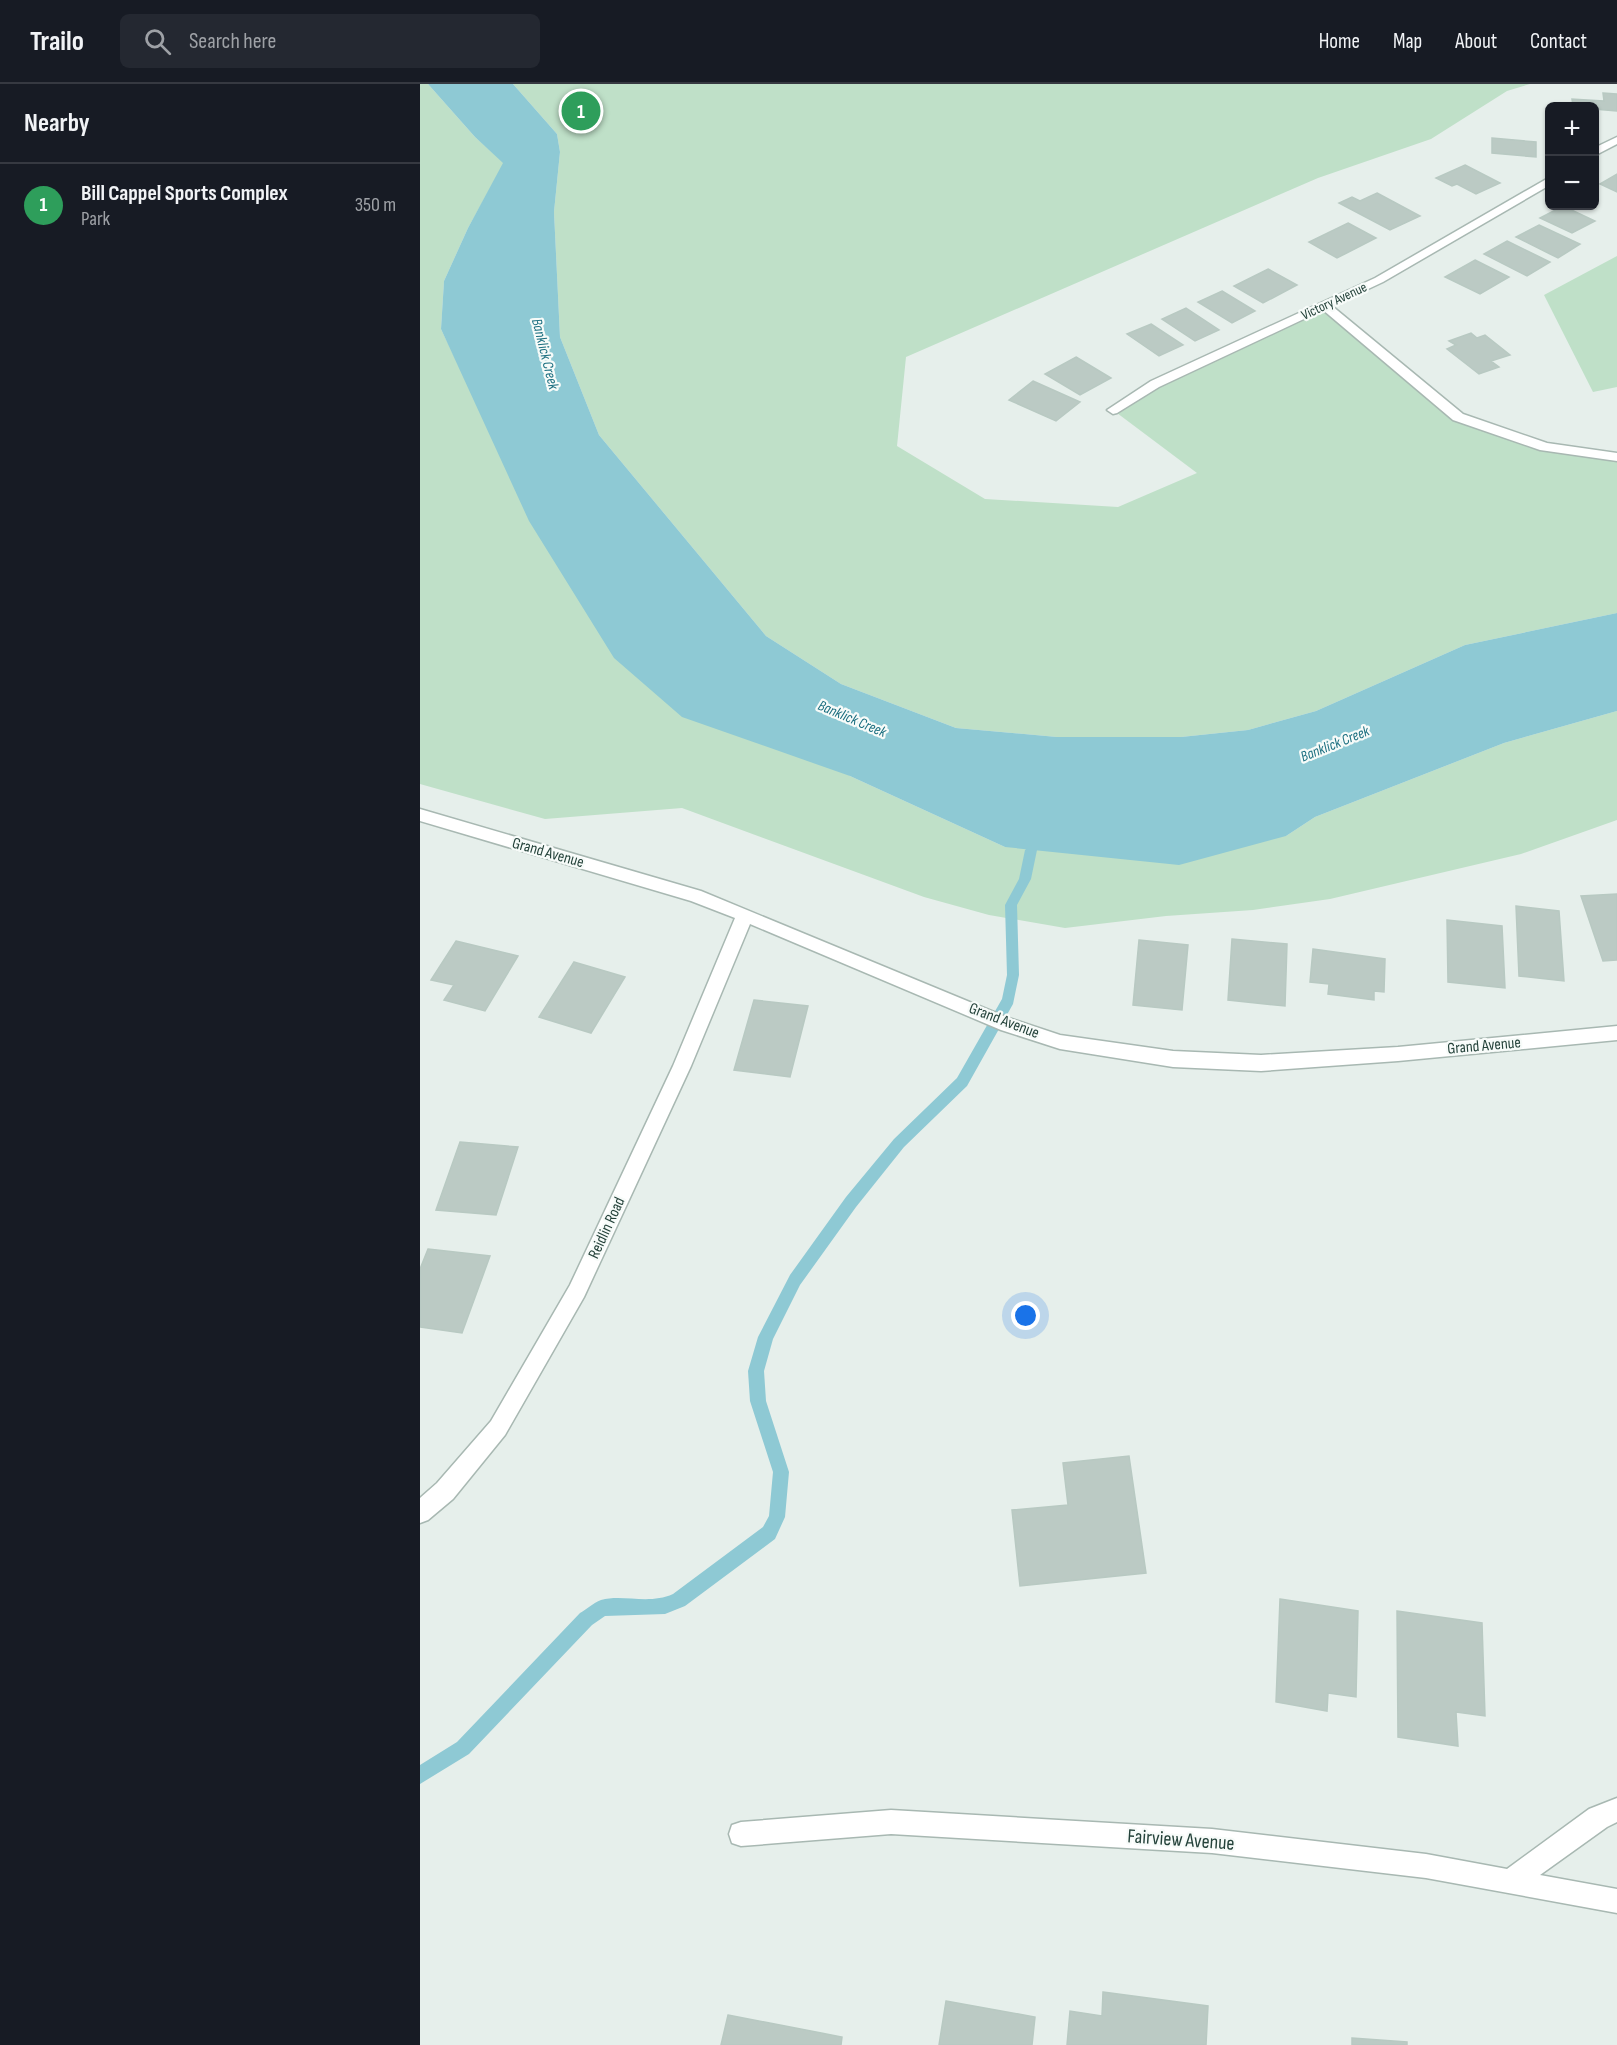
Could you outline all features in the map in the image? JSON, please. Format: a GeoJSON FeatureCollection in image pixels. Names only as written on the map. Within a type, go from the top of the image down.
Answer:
{"type":"FeatureCollection","features":[{"type":"Feature","properties":{"kind":"street"},"geometry":{"type":"LineString","coordinates":[[1599,150],[1617,140]]}},
{"type":"Feature","properties":{"kind":"street","name":"Victory Avenue"},"geometry":{"type":"LineString","coordinates":[[1113,410],[1155,384],[1380,280],[1545,183]]}},
{"type":"Feature","properties":{"kind":"street"},"geometry":{"type":"LineString","coordinates":[[1324,305],[1458,417],[1545,447],[1617,457]]}},
{"type":"Feature","properties":{"kind":"street","name":"Grand Avenue"},"geometry":{"type":"LineString","coordinates":[[420,815],[695,896],[1001,1023],[1060,1042],[1173,1059],[1261,1063],[1398,1054],[1617,1033]]}},
{"type":"Feature","properties":{"kind":"street","name":"Reidlin Road"},"geometry":{"type":"LineString","coordinates":[[420,1512],[445,1491],[498,1428],[577,1291],[682,1066],[745,915]]}},
{"type":"Feature","properties":{"kind":"street"},"geometry":{"type":"LineString","coordinates":[[1512,1880],[1598,1818],[1617,1810]]}},
{"type":"Feature","properties":{"kind":"street","name":"Fairview Avenue"},"geometry":{"type":"LineString","coordinates":[[741,1834],[891,1822],[1212,1841],[1426,1866],[1617,1901]]}},
{"type":"Feature","properties":{"kind":"green space"},"geometry":{"type":"Polygon","coordinates":[[[420,84],[428,84],[475,137],[504,163],[468,228],[444,281],[441,329],[474,398],[850,776],[1005,847],[1286,836],[1315,817],[1504,743],[1617,711],[1617,820],[1521,854],[1330,899],[1253,910],[1166,916],[1065,928],[989,915],[924,897],[682,808],[545,819],[420,784],[420,84]]]}},
{"type":"Feature","properties":{"kind":"green space"},"geometry":{"type":"Polygon","coordinates":[[[513,84],[1530,84],[1507,91],[1431,139],[1318,178],[906,357],[897,446],[985,499],[1118,507],[1197,473],[1113,410],[1324,305],[1458,417],[1545,447],[1617,457],[1617,613],[1465,645],[1316,711],[1248,730],[1181,737],[1057,737],[956,728],[841,684],[766,636],[599,435],[560,337],[554,212],[560,152],[557,134],[513,84]]]}},
{"type":"Feature","properties":{"kind":"green space"},"geometry":{"type":"Polygon","coordinates":[[[1617,256],[1617,387],[1593,392],[1544,295],[1617,256]]]}},
{"type":"Feature","properties":{"kind":"water","name":"Banklick Creek"},"geometry":{"type":"Polygon","coordinates":[[[428,84],[513,84],[557,134],[560,152],[554,212],[560,337],[599,435],[766,636],[841,684],[956,728],[1057,737],[1181,737],[1248,730],[1316,711],[1465,645],[1617,613],[1617,711],[1504,743],[1315,817],[1286,836],[1179,865],[1005,847],[850,776],[682,717],[614,658],[529,521],[441,329],[444,281],[468,228],[503,163],[475,137],[428,84]]]}},
{"type":"Feature","properties":{"kind":"building"},"geometry":{"type":"Polygon","coordinates":[[[1603,93],[1617,94],[1617,111],[1599,109],[1599,102],[1572,102],[1572,99],[1604,101],[1603,93]]]}},
{"type":"Feature","properties":{"kind":"building"},"geometry":{"type":"Polygon","coordinates":[[[1492,138],[1536,142],[1536,157],[1492,153],[1492,138]]]}},
{"type":"Feature","properties":{"kind":"building"},"geometry":{"type":"Polygon","coordinates":[[[1465,165],[1500,183],[1476,194],[1457,184],[1452,186],[1436,178],[1465,165]]]}},
{"type":"Feature","properties":{"kind":"building"},"geometry":{"type":"Polygon","coordinates":[[[1617,174],[1617,192],[1600,184],[1617,174]]]}},
{"type":"Feature","properties":{"kind":"building"},"geometry":{"type":"Polygon","coordinates":[[[1377,193],[1420,216],[1390,230],[1339,203],[1352,197],[1360,201],[1377,193]]]}},
{"type":"Feature","properties":{"kind":"building"},"geometry":{"type":"Polygon","coordinates":[[[1555,210],[1572,210],[1595,221],[1572,233],[1540,218],[1555,210]]]}},
{"type":"Feature","properties":{"kind":"building"},"geometry":{"type":"Polygon","coordinates":[[[1348,223],[1376,238],[1337,258],[1309,242],[1348,223]]]}},
{"type":"Feature","properties":{"kind":"building"},"geometry":{"type":"Polygon","coordinates":[[[1539,225],[1580,244],[1558,258],[1516,237],[1539,225]]]}},
{"type":"Feature","properties":{"kind":"building"},"geometry":{"type":"Polygon","coordinates":[[[1507,241],[1550,262],[1527,276],[1484,254],[1507,241]]]}},
{"type":"Feature","properties":{"kind":"building"},"geometry":{"type":"Polygon","coordinates":[[[1475,260],[1509,277],[1480,294],[1445,277],[1475,260]]]}},
{"type":"Feature","properties":{"kind":"building"},"geometry":{"type":"Polygon","coordinates":[[[1268,269],[1297,285],[1263,303],[1234,286],[1268,269]]]}},
{"type":"Feature","properties":{"kind":"building"},"geometry":{"type":"Polygon","coordinates":[[[1222,291],[1255,311],[1232,323],[1198,302],[1222,291]]]}},
{"type":"Feature","properties":{"kind":"building"},"geometry":{"type":"Polygon","coordinates":[[[1186,308],[1219,330],[1195,341],[1162,319],[1186,308]]]}},
{"type":"Feature","properties":{"kind":"building"},"geometry":{"type":"Polygon","coordinates":[[[1151,324],[1183,345],[1159,356],[1127,334],[1151,324]]]}},
{"type":"Feature","properties":{"kind":"building"},"geometry":{"type":"Polygon","coordinates":[[[1471,333],[1477,338],[1485,335],[1510,355],[1491,361],[1499,367],[1479,374],[1447,349],[1456,345],[1449,341],[1471,333]]]}},
{"type":"Feature","properties":{"kind":"building"},"geometry":{"type":"Polygon","coordinates":[[[1076,357],[1111,378],[1080,395],[1045,374],[1076,357]]]}},
{"type":"Feature","properties":{"kind":"building"},"geometry":{"type":"Polygon","coordinates":[[[1033,381],[1080,402],[1056,421],[1009,400],[1033,381]]]}},
{"type":"Feature","properties":{"kind":"building"},"geometry":{"type":"Polygon","coordinates":[[[1617,894],[1617,960],[1603,961],[1581,896],[1617,894]]]}},
{"type":"Feature","properties":{"kind":"building"},"geometry":{"type":"Polygon","coordinates":[[[1516,906],[1559,911],[1564,981],[1519,976],[1516,906]]]}},
{"type":"Feature","properties":{"kind":"building"},"geometry":{"type":"Polygon","coordinates":[[[1447,920],[1502,926],[1505,988],[1448,982],[1447,920]]]}},
{"type":"Feature","properties":{"kind":"building"},"geometry":{"type":"Polygon","coordinates":[[[1232,939],[1287,944],[1285,1006],[1228,1000],[1232,939]]]}},
{"type":"Feature","properties":{"kind":"building"},"geometry":{"type":"Polygon","coordinates":[[[1139,940],[1188,945],[1182,1010],[1133,1005],[1139,940]]]}},
{"type":"Feature","properties":{"kind":"building"},"geometry":{"type":"Polygon","coordinates":[[[456,941],[518,956],[485,1011],[444,1000],[454,985],[431,980],[456,941]]]}},
{"type":"Feature","properties":{"kind":"building"},"geometry":{"type":"Polygon","coordinates":[[[1313,949],[1385,959],[1384,992],[1374,991],[1374,1000],[1328,994],[1329,984],[1310,982],[1313,949]]]}},
{"type":"Feature","properties":{"kind":"building"},"geometry":{"type":"Polygon","coordinates":[[[574,962],[625,977],[591,1033],[539,1017],[574,962]]]}},
{"type":"Feature","properties":{"kind":"building"},"geometry":{"type":"Polygon","coordinates":[[[754,1000],[808,1006],[790,1077],[734,1070],[754,1000]]]}},
{"type":"Feature","properties":{"kind":"building"},"geometry":{"type":"Polygon","coordinates":[[[460,1142],[518,1147],[496,1215],[436,1210],[460,1142]]]}},
{"type":"Feature","properties":{"kind":"building"},"geometry":{"type":"Polygon","coordinates":[[[428,1249],[490,1256],[462,1333],[420,1327],[420,1269],[428,1249]]]}},
{"type":"Feature","properties":{"kind":"building"},"geometry":{"type":"Polygon","coordinates":[[[1129,1456],[1146,1573],[1020,1586],[1012,1510],[1068,1505],[1063,1463],[1129,1456]]]}},
{"type":"Feature","properties":{"kind":"building"},"geometry":{"type":"Polygon","coordinates":[[[1280,1599],[1358,1611],[1356,1697],[1328,1693],[1327,1711],[1276,1702],[1280,1599]]]}},
{"type":"Feature","properties":{"kind":"building"},"geometry":{"type":"Polygon","coordinates":[[[1397,1611],[1482,1623],[1485,1716],[1456,1712],[1458,1746],[1398,1737],[1397,1611]]]}},
{"type":"Feature","properties":{"kind":"building"},"geometry":{"type":"Polygon","coordinates":[[[1103,1992],[1208,2006],[1206,2045],[1067,2045],[1070,2011],[1102,2016],[1103,1992]]]}},
{"type":"Feature","properties":{"kind":"building"},"geometry":{"type":"Polygon","coordinates":[[[946,2001],[1035,2017],[1032,2045],[939,2045],[946,2001]]]}},
{"type":"Feature","properties":{"kind":"building"},"geometry":{"type":"Polygon","coordinates":[[[728,2015],[842,2037],[841,2045],[721,2045],[728,2015]]]}},
{"type":"Feature","properties":{"kind":"building"},"geometry":{"type":"Polygon","coordinates":[[[1352,2038],[1407,2042],[1407,2045],[1352,2045],[1352,2038]]]}},
{"type":"Feature","properties":{"kind":"waterway"},"geometry":{"type":"LineString","coordinates":[[420,1775],[463,1748],[586,1619],[603,1608],[647,1608],[665,1606],[679,1600],[769,1533],[777,1517],[781,1472],[758,1401],[756,1371],[766,1337],[795,1280],[851,1202],[899,1143],[962,1082],[1008,1000],[1013,975],[1011,905],[1025,879],[1031,850]]}},
{"type":"Feature","properties":{"kind":"place","name":"Bill Cappel Sports Complex"},"geometry":{"type":"Point","coordinates":[581,111]}}]}
